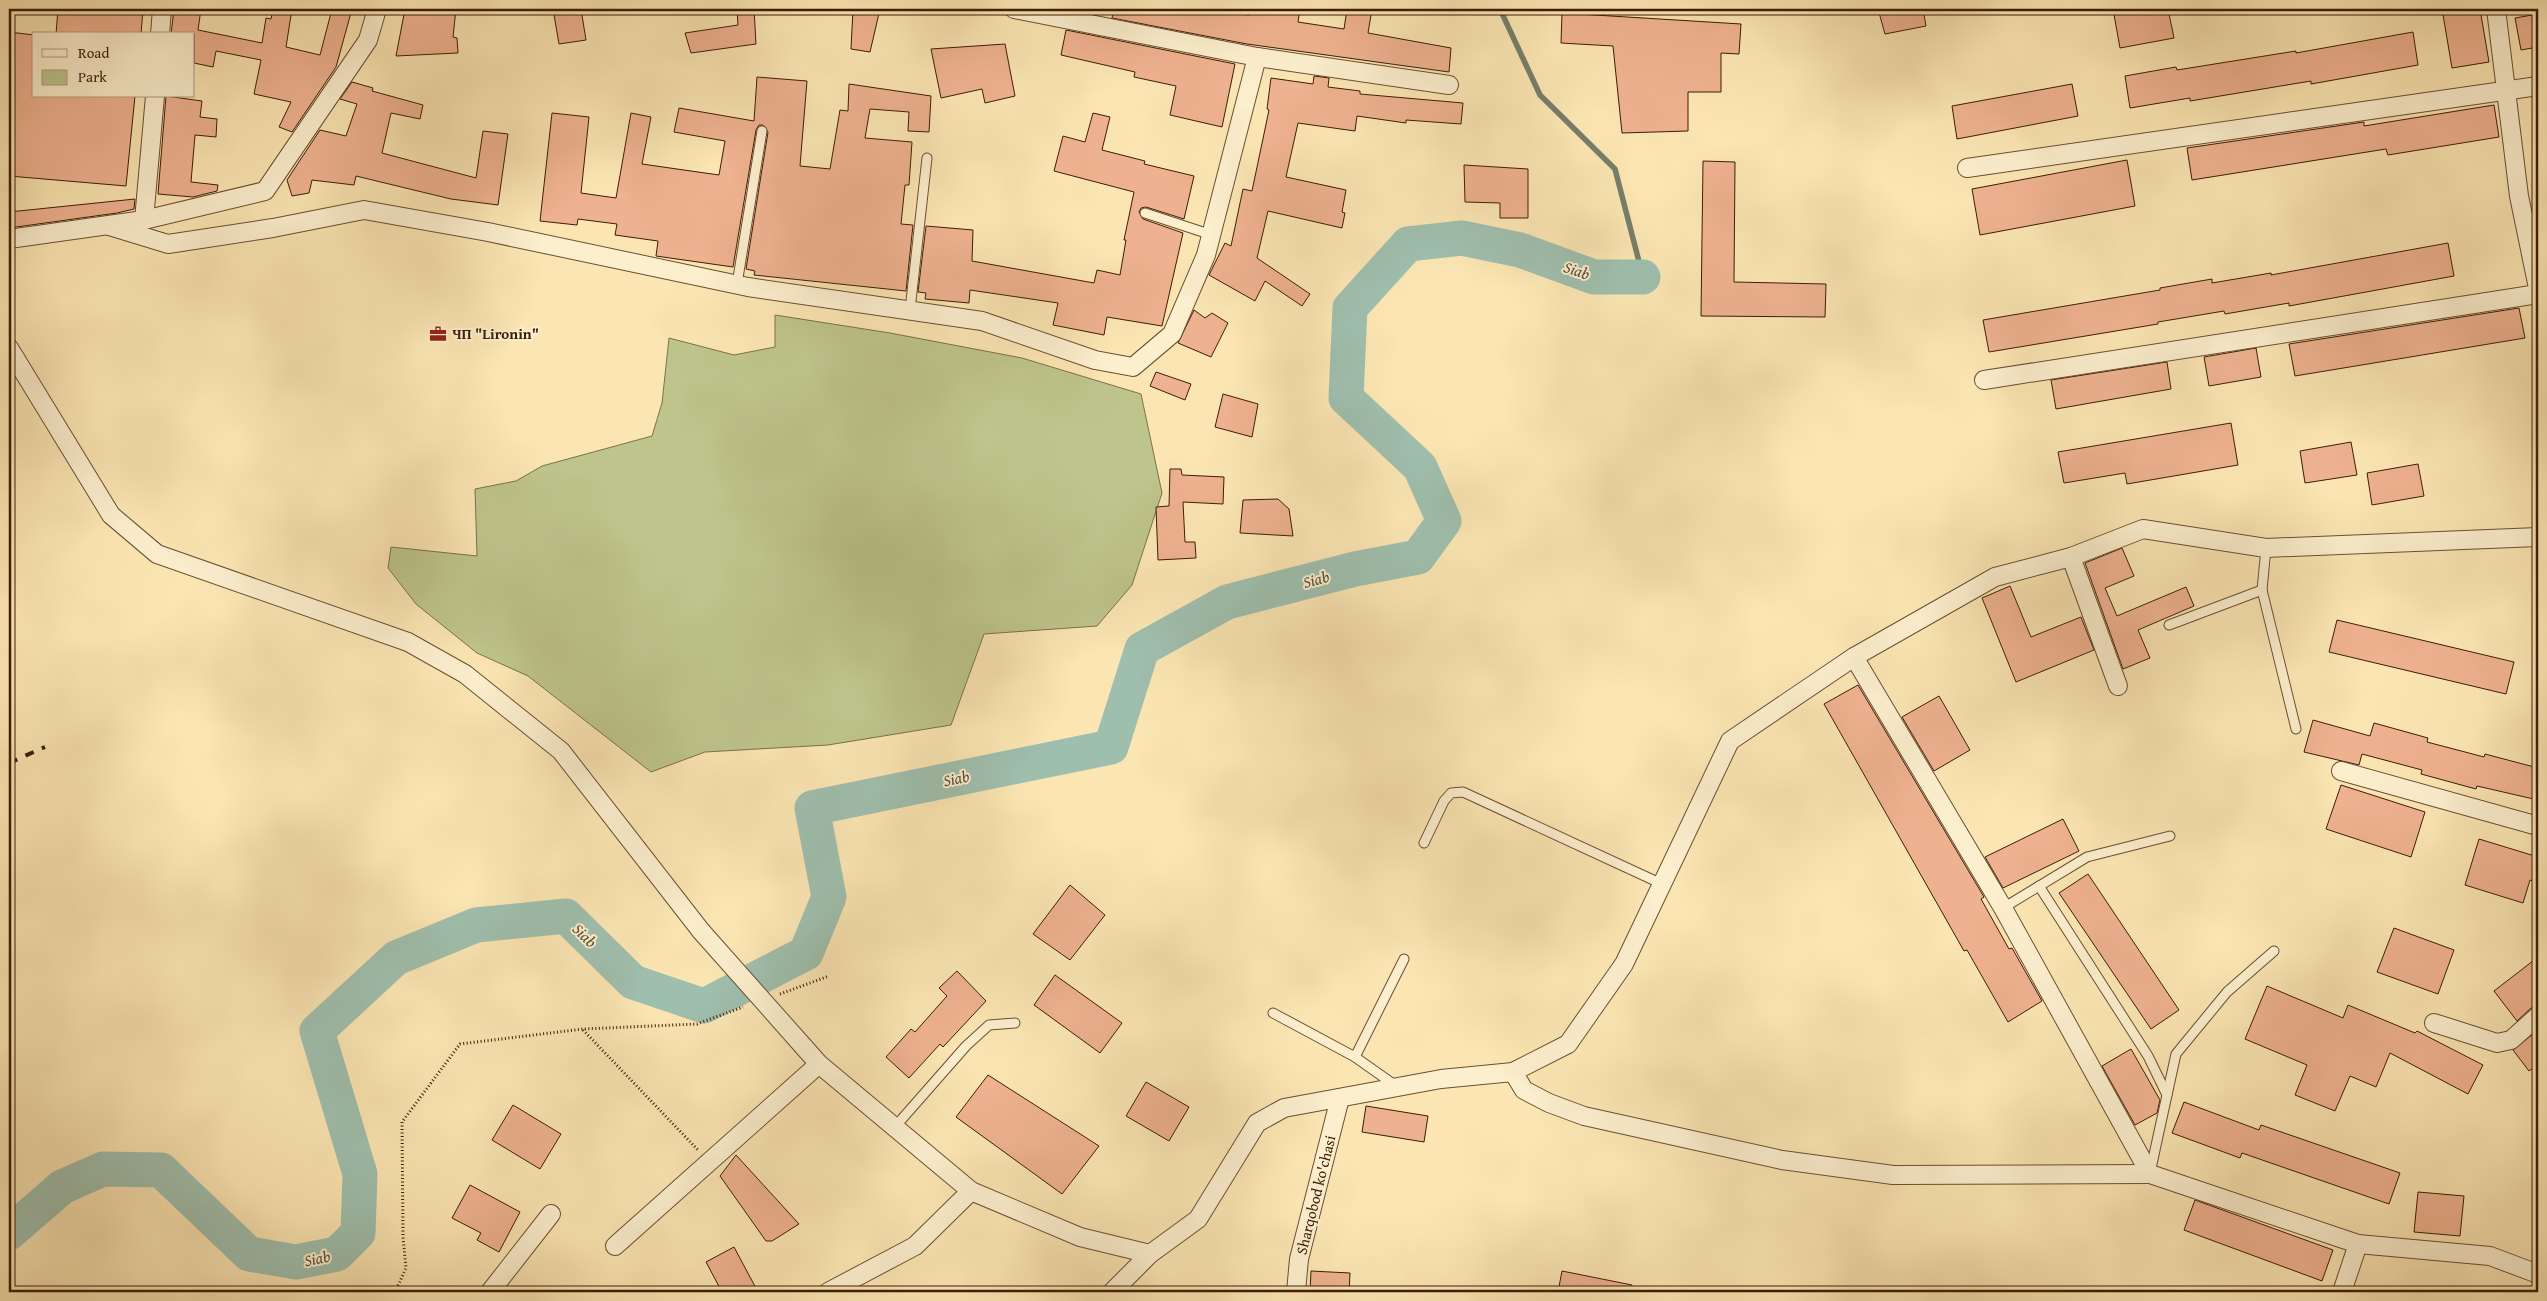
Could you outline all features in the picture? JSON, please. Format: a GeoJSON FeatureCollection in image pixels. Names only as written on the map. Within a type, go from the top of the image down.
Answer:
{"type":"FeatureCollection","features":[{"type":"Feature","properties":{"kind":"street"},"geometry":{"type":"LineString","coordinates":[[160,32],[162,9]]}},
{"type":"Feature","properties":{"kind":"street"},"geometry":{"type":"LineString","coordinates":[[9,239],[144,220],[265,191],[368,40],[378,9]]}},
{"type":"Feature","properties":{"kind":"street"},"geometry":{"type":"LineString","coordinates":[[1014,9],[1257,57],[1449,86]]}},
{"type":"Feature","properties":{"kind":"street"},"geometry":{"type":"LineString","coordinates":[[2496,9],[2519,196],[2538,288]]}},
{"type":"Feature","properties":{"kind":"street"},"geometry":{"type":"LineString","coordinates":[[109,226],[168,244],[273,228],[364,210],[488,232],[737,284],[982,321],[1095,360],[1133,366],[1172,334],[1206,255],[1257,57]]}},
{"type":"Feature","properties":{"kind":"street"},"geometry":{"type":"LineString","coordinates":[[1967,168],[2538,86]]}},
{"type":"Feature","properties":{"kind":"street"},"geometry":{"type":"LineString","coordinates":[[144,220],[155,98]]}},
{"type":"Feature","properties":{"kind":"street"},"geometry":{"type":"LineString","coordinates":[[1984,380],[2538,294]]}},
{"type":"Feature","properties":{"kind":"street"},"geometry":{"type":"LineString","coordinates":[[9,348],[111,515],[157,554],[408,642],[465,674],[561,751],[701,931],[819,1064],[894,1128],[971,1190],[1080,1238],[1150,1254]]}},
{"type":"Feature","properties":{"kind":"street"},"geometry":{"type":"LineString","coordinates":[[1112,1292],[1150,1254],[1198,1219],[1257,1123],[1284,1108],[1441,1079],[1513,1072],[1568,1044],[1624,964],[1730,741],[1854,657],[1995,577],[2070,557],[2143,529],[2266,548],[2538,537]]}},
{"type":"Feature","properties":{"kind":"street"},"geometry":{"type":"LineString","coordinates":[[2070,557],[2118,686]]}},
{"type":"Feature","properties":{"kind":"street"},"geometry":{"type":"LineString","coordinates":[[1854,657],[2003,908],[2150,1174]]}},
{"type":"Feature","properties":{"kind":"street"},"geometry":{"type":"LineString","coordinates":[[2341,772],[2538,826]]}},
{"type":"Feature","properties":{"kind":"street"},"geometry":{"type":"LineString","coordinates":[[2434,1023],[2497,1043],[2511,1040],[2538,1016]]}},
{"type":"Feature","properties":{"kind":"street"},"geometry":{"type":"LineString","coordinates":[[615,1246],[819,1064]]}},
{"type":"Feature","properties":{"kind":"street"},"geometry":{"type":"LineString","coordinates":[[1513,1072],[1524,1090],[1549,1103],[1584,1116],[1782,1160],[1893,1175],[2150,1174],[2358,1244],[2490,1256],[2538,1274]]}},
{"type":"Feature","properties":{"kind":"street","name":"Sharqobod ko'chasi"},"geometry":{"type":"LineString","coordinates":[[1296,1292],[1299,1259],[1340,1098]]}},
{"type":"Feature","properties":{"kind":"street"},"geometry":{"type":"LineString","coordinates":[[828,1292],[915,1246],[971,1190]]}},
{"type":"Feature","properties":{"kind":"street"},"geometry":{"type":"LineString","coordinates":[[490,1292],[551,1214]]}},
{"type":"Feature","properties":{"kind":"street"},"geometry":{"type":"LineString","coordinates":[[2342,1292],[2358,1244]]}},
{"type":"Feature","properties":{"kind":"lane"},"geometry":{"type":"LineString","coordinates":[[737,284],[762,131]]}},
{"type":"Feature","properties":{"kind":"lane"},"geometry":{"type":"LineString","coordinates":[[910,310],[927,158]]}},
{"type":"Feature","properties":{"kind":"lane"},"geometry":{"type":"LineString","coordinates":[[1145,213],[1212,235]]}},
{"type":"Feature","properties":{"kind":"lane"},"geometry":{"type":"LineString","coordinates":[[2266,548],[2262,590],[2296,729]]}},
{"type":"Feature","properties":{"kind":"lane"},"geometry":{"type":"LineString","coordinates":[[2169,625],[2262,590]]}},
{"type":"Feature","properties":{"kind":"lane"},"geometry":{"type":"LineString","coordinates":[[1424,843],[1444,801],[1450,793],[1463,792],[1662,884]]}},
{"type":"Feature","properties":{"kind":"lane"},"geometry":{"type":"LineString","coordinates":[[2003,908],[2087,857],[2170,836]]}},
{"type":"Feature","properties":{"kind":"lane"},"geometry":{"type":"LineString","coordinates":[[2039,886],[2148,1056],[2167,1095]]}},
{"type":"Feature","properties":{"kind":"lane"},"geometry":{"type":"LineString","coordinates":[[2150,1174],[2176,1054],[2227,992],[2274,951]]}},
{"type":"Feature","properties":{"kind":"lane"},"geometry":{"type":"LineString","coordinates":[[1355,1057],[1404,959]]}},
{"type":"Feature","properties":{"kind":"lane"},"geometry":{"type":"LineString","coordinates":[[1273,1013],[1355,1057],[1398,1087]]}},
{"type":"Feature","properties":{"kind":"lane"},"geometry":{"type":"LineString","coordinates":[[894,1128],[966,1046],[989,1025],[1015,1023]]}},
{"type":"Feature","properties":{"kind":"path"},"geometry":{"type":"LineString","coordinates":[[772,996],[829,976]]}},
{"type":"Feature","properties":{"kind":"path"},"geometry":{"type":"LineString","coordinates":[[395,1292],[406,1268],[403,1237],[402,1122],[460,1044],[583,1030],[697,1024],[744,1007]]}},
{"type":"Feature","properties":{"kind":"path"},"geometry":{"type":"LineString","coordinates":[[583,1030],[710,1162]]}},
{"type":"Feature","properties":{"kind":"green space"},"geometry":{"type":"Polygon","coordinates":[[[775,315],[890,333],[1022,358],[1141,394],[1162,493],[1132,585],[1097,626],[984,634],[951,725],[828,745],[705,752],[651,772],[528,676],[477,653],[416,604],[388,568],[391,547],[477,556],[475,489],[516,481],[542,466],[652,436],[662,403],[669,338],[734,355],[775,347],[775,315]]]}},
{"type":"Feature","properties":{"kind":"building"},"geometry":{"type":"Polygon","coordinates":[[[58,9],[143,9],[141,32],[56,32],[58,9]]]}},
{"type":"Feature","properties":{"kind":"building"},"geometry":{"type":"Polygon","coordinates":[[[174,9],[201,9],[198,30],[262,43],[266,18],[271,19],[273,9],[292,9],[286,47],[320,55],[332,9],[352,9],[336,67],[292,132],[279,127],[291,102],[254,94],[261,60],[216,51],[213,67],[195,63],[195,32],[171,32],[174,9]]]}},
{"type":"Feature","properties":{"kind":"building"},"geometry":{"type":"Polygon","coordinates":[[[405,9],[456,9],[453,37],[457,38],[458,53],[396,56],[405,9]]]}},
{"type":"Feature","properties":{"kind":"building"},"geometry":{"type":"Polygon","coordinates":[[[553,9],[581,9],[586,40],[559,44],[553,9]]]}},
{"type":"Feature","properties":{"kind":"building"},"geometry":{"type":"Polygon","coordinates":[[[737,9],[754,9],[756,44],[691,53],[685,33],[738,25],[737,9]]]}},
{"type":"Feature","properties":{"kind":"building"},"geometry":{"type":"Polygon","coordinates":[[[853,9],[880,9],[870,52],[851,49],[853,9]]]}},
{"type":"Feature","properties":{"kind":"building"},"geometry":{"type":"Polygon","coordinates":[[[1114,9],[1207,9],[1249,15],[1250,9],[1300,9],[1298,22],[1344,29],[1347,9],[1372,9],[1368,33],[1451,48],[1449,72],[1247,44],[1112,18],[1114,9]]]}},
{"type":"Feature","properties":{"kind":"building"},"geometry":{"type":"Polygon","coordinates":[[[1878,9],[1923,9],[1926,26],[1885,34],[1878,9]]]}},
{"type":"Feature","properties":{"kind":"building"},"geometry":{"type":"Polygon","coordinates":[[[2113,9],[2168,9],[2174,38],[2120,48],[2113,9]]]}},
{"type":"Feature","properties":{"kind":"building"},"geometry":{"type":"Polygon","coordinates":[[[2442,9],[2480,9],[2489,62],[2452,68],[2442,9]]]}},
{"type":"Feature","properties":{"kind":"building"},"geometry":{"type":"Polygon","coordinates":[[[1562,13],[1741,24],[1739,54],[1721,53],[1721,92],[1688,92],[1688,131],[1622,133],[1613,46],[1561,43],[1562,13]]]}},
{"type":"Feature","properties":{"kind":"building"},"geometry":{"type":"Polygon","coordinates":[[[2538,14],[2538,47],[2521,50],[2515,18],[2538,14]]]}},
{"type":"Feature","properties":{"kind":"building"},"geometry":{"type":"Polygon","coordinates":[[[1066,30],[1235,64],[1222,127],[1170,115],[1176,86],[1134,77],[1135,72],[1061,55],[1066,30]]]}},
{"type":"Feature","properties":{"kind":"building"},"geometry":{"type":"Polygon","coordinates":[[[9,32],[32,35],[32,98],[135,98],[126,186],[9,176],[9,32]]]}},
{"type":"Feature","properties":{"kind":"building"},"geometry":{"type":"Polygon","coordinates":[[[2413,32],[2418,65],[2311,84],[2311,81],[2190,101],[2190,98],[2130,108],[2125,76],[2176,67],[2177,70],[2296,51],[2296,53],[2413,32]]]}},
{"type":"Feature","properties":{"kind":"building"},"geometry":{"type":"Polygon","coordinates":[[[1005,44],[1015,96],[985,103],[982,89],[941,98],[931,49],[1005,44]]]}},
{"type":"Feature","properties":{"kind":"building"},"geometry":{"type":"Polygon","coordinates":[[[1314,76],[1329,78],[1328,87],[1360,91],[1360,94],[1463,103],[1461,124],[1406,120],[1406,123],[1357,116],[1355,131],[1298,123],[1286,177],[1346,190],[1342,212],[1345,213],[1342,228],[1268,211],[1257,258],[1310,294],[1302,306],[1265,281],[1255,301],[1209,275],[1225,243],[1231,246],[1243,189],[1252,191],[1269,110],[1267,109],[1271,78],[1313,84],[1314,76]]]}},
{"type":"Feature","properties":{"kind":"building"},"geometry":{"type":"Polygon","coordinates":[[[757,77],[807,81],[800,166],[830,169],[840,110],[848,111],[849,84],[931,96],[929,132],[908,131],[909,112],[870,109],[865,138],[912,142],[909,185],[905,185],[901,224],[913,225],[906,291],[754,275],[755,271],[746,269],[768,132],[763,125],[759,125],[756,130],[733,267],[656,256],[658,241],[615,235],[617,224],[578,219],[577,225],[540,221],[552,113],[589,117],[581,193],[616,198],[631,113],[651,117],[642,164],[719,175],[725,141],[674,132],[679,108],[754,121],[757,77]]]}},
{"type":"Feature","properties":{"kind":"building"},"geometry":{"type":"Polygon","coordinates":[[[352,82],[373,88],[372,91],[423,105],[420,119],[391,113],[382,153],[476,178],[483,131],[508,134],[498,205],[451,199],[356,176],[354,185],[312,180],[309,193],[292,196],[287,180],[320,130],[346,136],[357,104],[340,99],[352,82]]]}},
{"type":"Feature","properties":{"kind":"building"},"geometry":{"type":"Polygon","coordinates":[[[2072,84],[2078,116],[1957,139],[1952,106],[2072,84]]]}},
{"type":"Feature","properties":{"kind":"building"},"geometry":{"type":"Polygon","coordinates":[[[166,98],[202,101],[200,117],[217,119],[216,137],[195,135],[191,182],[218,185],[217,191],[193,197],[158,194],[166,98]]]}},
{"type":"Feature","properties":{"kind":"building"},"geometry":{"type":"Polygon","coordinates":[[[2494,105],[2499,137],[2388,155],[2386,149],[2192,180],[2187,148],[2364,122],[2364,126],[2494,105]]]}},
{"type":"Feature","properties":{"kind":"building"},"geometry":{"type":"Polygon","coordinates":[[[1093,113],[1110,117],[1102,150],[1145,161],[1144,164],[1194,176],[1184,219],[1146,207],[1141,208],[1139,212],[1143,219],[1183,233],[1162,326],[1107,317],[1104,335],[1053,325],[1058,303],[970,290],[969,303],[925,299],[926,293],[918,292],[926,226],[973,230],[972,261],[1094,283],[1097,270],[1120,275],[1126,240],[1124,240],[1134,192],[1054,171],[1063,136],[1085,142],[1093,113]]]}},
{"type":"Feature","properties":{"kind":"building"},"geometry":{"type":"Polygon","coordinates":[[[2127,160],[2135,206],[1980,235],[1972,189],[2127,160]]]}},
{"type":"Feature","properties":{"kind":"building"},"geometry":{"type":"Polygon","coordinates":[[[1703,161],[1735,162],[1734,282],[1826,284],[1825,317],[1701,316],[1703,161]]]}},
{"type":"Feature","properties":{"kind":"building"},"geometry":{"type":"Polygon","coordinates":[[[1464,165],[1528,169],[1528,218],[1500,218],[1500,203],[1465,202],[1464,165]]]}},
{"type":"Feature","properties":{"kind":"building"},"geometry":{"type":"Polygon","coordinates":[[[135,199],[134,209],[117,213],[9,228],[9,212],[135,199]]]}},
{"type":"Feature","properties":{"kind":"building"},"geometry":{"type":"Polygon","coordinates":[[[2448,243],[2454,276],[2289,306],[2289,303],[2225,314],[2224,311],[1989,352],[1983,320],[2160,290],[2160,288],[2212,279],[2212,283],[2271,273],[2271,275],[2448,243]]]}},
{"type":"Feature","properties":{"kind":"building"},"geometry":{"type":"Polygon","coordinates":[[[2519,308],[2525,338],[2295,376],[2289,344],[2519,308]]]}},
{"type":"Feature","properties":{"kind":"building"},"geometry":{"type":"Polygon","coordinates":[[[1194,310],[1205,318],[1212,313],[1228,323],[1211,357],[1178,343],[1194,310]]]}},
{"type":"Feature","properties":{"kind":"building"},"geometry":{"type":"Polygon","coordinates":[[[2256,348],[2261,377],[2209,386],[2204,357],[2256,348]]]}},
{"type":"Feature","properties":{"kind":"building"},"geometry":{"type":"Polygon","coordinates":[[[2167,362],[2171,389],[2056,409],[2051,380],[2167,362]]]}},
{"type":"Feature","properties":{"kind":"building"},"geometry":{"type":"Polygon","coordinates":[[[1156,372],[1191,384],[1185,400],[1150,386],[1156,372]]]}},
{"type":"Feature","properties":{"kind":"building"},"geometry":{"type":"Polygon","coordinates":[[[1223,394],[1258,404],[1252,437],[1215,427],[1223,394]]]}},
{"type":"Feature","properties":{"kind":"building"},"geometry":{"type":"Polygon","coordinates":[[[2231,423],[2238,465],[2127,484],[2125,473],[2064,483],[2058,452],[2231,423]]]}},
{"type":"Feature","properties":{"kind":"building"},"geometry":{"type":"Polygon","coordinates":[[[2351,442],[2357,475],[2305,483],[2300,451],[2351,442]]]}},
{"type":"Feature","properties":{"kind":"building"},"geometry":{"type":"Polygon","coordinates":[[[2418,464],[2424,496],[2372,505],[2367,473],[2418,464]]]}},
{"type":"Feature","properties":{"kind":"building"},"geometry":{"type":"Polygon","coordinates":[[[1170,469],[1181,469],[1182,475],[1224,477],[1223,504],[1183,502],[1185,542],[1195,542],[1196,558],[1158,560],[1156,507],[1169,506],[1170,469]]]}},
{"type":"Feature","properties":{"kind":"building"},"geometry":{"type":"Polygon","coordinates":[[[1278,499],[1289,509],[1293,536],[1240,533],[1243,500],[1278,499]]]}},
{"type":"Feature","properties":{"kind":"building"},"geometry":{"type":"Polygon","coordinates":[[[2122,548],[2134,576],[2105,588],[2117,616],[2186,587],[2194,606],[2138,630],[2150,658],[2123,669],[2085,563],[2122,548]]]}},
{"type":"Feature","properties":{"kind":"building"},"geometry":{"type":"Polygon","coordinates":[[[2010,586],[2031,637],[2081,617],[2094,650],[2016,682],[1982,598],[2010,586]]]}},
{"type":"Feature","properties":{"kind":"building"},"geometry":{"type":"Polygon","coordinates":[[[2337,620],[2514,662],[2506,694],[2329,652],[2337,620]]]}},
{"type":"Feature","properties":{"kind":"building"},"geometry":{"type":"Polygon","coordinates":[[[1858,685],[1984,897],[1981,899],[2009,949],[2012,948],[2042,1001],[2008,1022],[1967,950],[1964,951],[1824,704],[1858,685]]]}},
{"type":"Feature","properties":{"kind":"building"},"geometry":{"type":"Polygon","coordinates":[[[1939,696],[1970,750],[1934,771],[1902,717],[1939,696]]]}},
{"type":"Feature","properties":{"kind":"building"},"geometry":{"type":"Polygon","coordinates":[[[2313,720],[2370,736],[2374,723],[2428,738],[2427,742],[2484,757],[2485,754],[2538,768],[2538,800],[2477,786],[2476,789],[2421,774],[2422,770],[2362,754],[2359,765],[2304,752],[2313,720]]]}},
{"type":"Feature","properties":{"kind":"building"},"geometry":{"type":"Polygon","coordinates":[[[2341,785],[2425,812],[2411,857],[2326,829],[2341,785]]]}},
{"type":"Feature","properties":{"kind":"building"},"geometry":{"type":"Polygon","coordinates":[[[2063,819],[2079,851],[2003,888],[1985,857],[2063,819]]]}},
{"type":"Feature","properties":{"kind":"building"},"geometry":{"type":"Polygon","coordinates":[[[2479,839],[2538,857],[2538,883],[2530,880],[2523,903],[2465,885],[2479,839]]]}},
{"type":"Feature","properties":{"kind":"building"},"geometry":{"type":"Polygon","coordinates":[[[2088,874],[2179,1010],[2151,1029],[2059,893],[2088,874]]]}},
{"type":"Feature","properties":{"kind":"building"},"geometry":{"type":"Polygon","coordinates":[[[1070,885],[1105,915],[1070,960],[1033,934],[1070,885]]]}},
{"type":"Feature","properties":{"kind":"building"},"geometry":{"type":"Polygon","coordinates":[[[2394,928],[2454,950],[2438,994],[2377,972],[2394,928]]]}},
{"type":"Feature","properties":{"kind":"building"},"geometry":{"type":"Polygon","coordinates":[[[2538,957],[2538,1006],[2531,1008],[2517,1021],[2494,991],[2538,957]]]}},
{"type":"Feature","properties":{"kind":"building"},"geometry":{"type":"Polygon","coordinates":[[[957,971],[986,1001],[943,1047],[940,1044],[909,1078],[886,1057],[911,1029],[915,1032],[947,996],[939,988],[957,971]]]}},
{"type":"Feature","properties":{"kind":"building"},"geometry":{"type":"Polygon","coordinates":[[[1055,975],[1122,1023],[1100,1053],[1034,1005],[1055,975]]]}},
{"type":"Feature","properties":{"kind":"building"},"geometry":{"type":"Polygon","coordinates":[[[2267,986],[2343,1018],[2348,1005],[2415,1033],[2417,1031],[2483,1065],[2468,1094],[2390,1053],[2376,1087],[2350,1076],[2335,1111],[2295,1095],[2307,1065],[2245,1039],[2267,986]]]}},
{"type":"Feature","properties":{"kind":"building"},"geometry":{"type":"Polygon","coordinates":[[[2538,1030],[2538,1064],[2529,1071],[2513,1050],[2538,1030]]]}},
{"type":"Feature","properties":{"kind":"building"},"geometry":{"type":"Polygon","coordinates":[[[2131,1049],[2160,1100],[2157,1113],[2135,1125],[2102,1066],[2131,1049]]]}},
{"type":"Feature","properties":{"kind":"building"},"geometry":{"type":"Polygon","coordinates":[[[988,1075],[1099,1146],[1062,1194],[956,1117],[988,1075]]]}},
{"type":"Feature","properties":{"kind":"building"},"geometry":{"type":"Polygon","coordinates":[[[1146,1082],[1189,1107],[1169,1141],[1126,1116],[1146,1082]]]}},
{"type":"Feature","properties":{"kind":"building"},"geometry":{"type":"Polygon","coordinates":[[[2184,1102],[2259,1130],[2261,1125],[2400,1173],[2389,1204],[2242,1153],[2240,1158],[2172,1133],[2184,1102]]]}},
{"type":"Feature","properties":{"kind":"building"},"geometry":{"type":"Polygon","coordinates":[[[513,1105],[561,1134],[540,1169],[492,1140],[513,1105]]]}},
{"type":"Feature","properties":{"kind":"building"},"geometry":{"type":"Polygon","coordinates":[[[1366,1106],[1428,1116],[1424,1142],[1362,1132],[1366,1106]]]}},
{"type":"Feature","properties":{"kind":"building"},"geometry":{"type":"Polygon","coordinates":[[[736,1155],[799,1224],[772,1241],[766,1241],[720,1176],[736,1155]]]}},
{"type":"Feature","properties":{"kind":"building"},"geometry":{"type":"Polygon","coordinates":[[[470,1185],[520,1212],[499,1252],[477,1240],[481,1233],[452,1218],[470,1185]]]}},
{"type":"Feature","properties":{"kind":"building"},"geometry":{"type":"Polygon","coordinates":[[[2418,1192],[2464,1196],[2460,1236],[2414,1232],[2418,1192]]]}},
{"type":"Feature","properties":{"kind":"building"},"geometry":{"type":"Polygon","coordinates":[[[2195,1200],[2333,1250],[2322,1281],[2184,1230],[2195,1200]]]}},
{"type":"Feature","properties":{"kind":"building"},"geometry":{"type":"Polygon","coordinates":[[[734,1247],[758,1292],[722,1292],[706,1262],[734,1247]]]}},
{"type":"Feature","properties":{"kind":"building"},"geometry":{"type":"Polygon","coordinates":[[[1311,1271],[1350,1273],[1349,1292],[1310,1292],[1311,1271]]]}},
{"type":"Feature","properties":{"kind":"building"},"geometry":{"type":"Polygon","coordinates":[[[1562,1271],[1632,1285],[1631,1292],[1558,1292],[1562,1271]]]}},
{"type":"Feature","properties":{"kind":"waterway","name":"Siab"},"geometry":{"type":"LineString","coordinates":[[1500,9],[1540,95],[1615,169],[1643,277]]}},
{"type":"Feature","properties":{"kind":"waterway","name":"Siab"},"geometry":{"type":"LineString","coordinates":[[9,1233],[62,1187],[103,1169],[161,1170],[249,1254],[296,1262],[337,1254],[358,1233],[360,1174],[317,1031],[396,958],[476,925],[566,916],[633,982],[704,1006],[806,953],[829,897],[812,808],[1111,747],[1142,649],[1227,602],[1355,569],[1418,557],[1444,521],[1420,467],[1346,398],[1350,308],[1408,244],[1462,238],[1520,250],[1594,277],[1643,277]]}},
{"type":"Feature","properties":{"kind":"railway"},"geometry":{"type":"LineString","coordinates":[[9,763],[45,747]]}},
{"type":"Feature","properties":{"kind":"place","name":"ЧП \"Lironin\""},"geometry":{"type":"Point","coordinates":[438,334]}}]}
